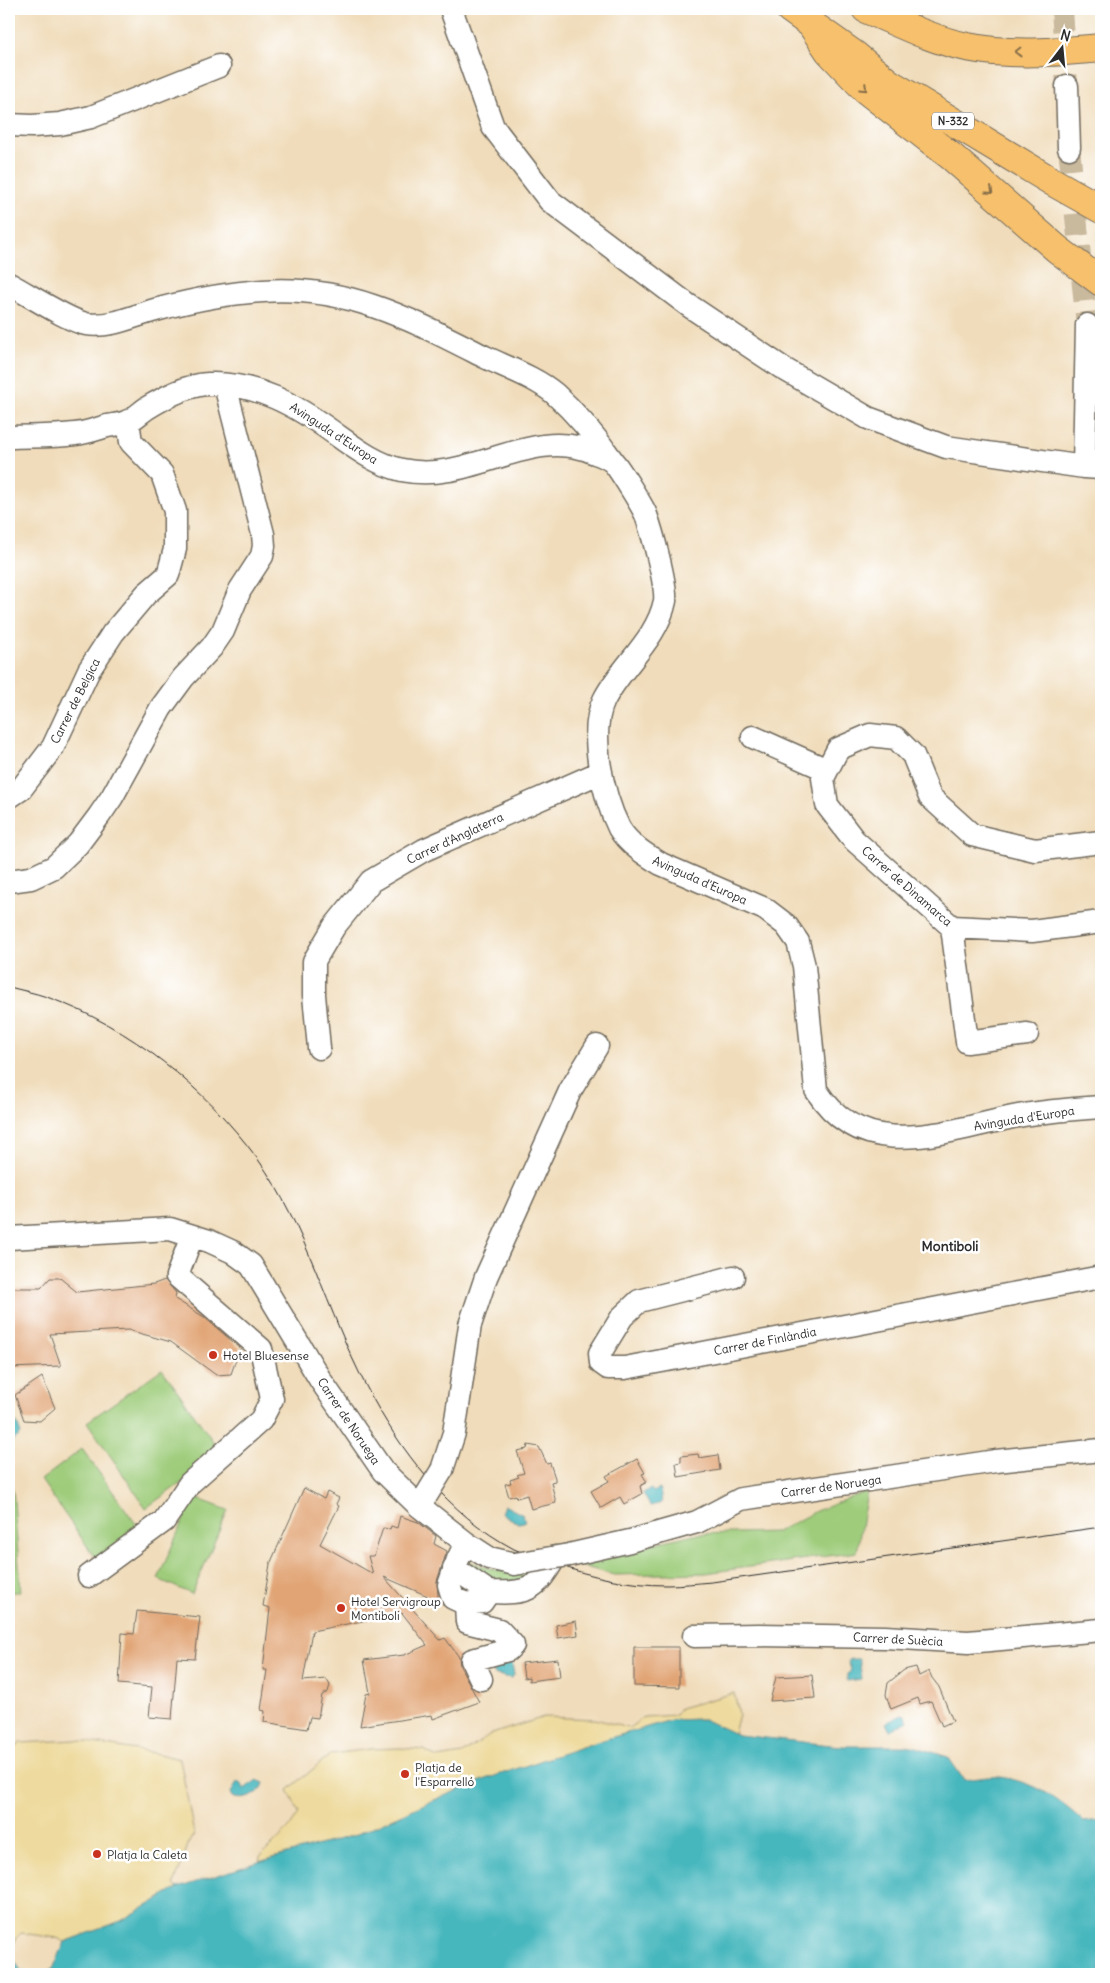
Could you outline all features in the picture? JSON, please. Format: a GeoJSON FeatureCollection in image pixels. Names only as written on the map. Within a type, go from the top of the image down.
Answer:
{"type":"FeatureCollection","features":[{"type":"Feature","properties":{"kind":"highway"},"geometry":{"type":"LineString","coordinates":[[866,9],[931,36],[966,47],[1015,52],[1101,48]]}},
{"type":"Feature","properties":{"kind":"highway"},"geometry":{"type":"LineString","coordinates":[[800,16],[829,51],[866,90],[952,157],[1057,250],[1101,282]]}},
{"type":"Feature","properties":{"kind":"highway","name":"N-332"},"geometry":{"type":"LineString","coordinates":[[800,16],[856,56],[889,83],[1101,209]]}},
{"type":"Feature","properties":{"kind":"street"},"geometry":{"type":"LineString","coordinates":[[451,9],[493,127],[550,201],[688,304],[784,369],[868,418],[946,447],[1092,467],[1087,326]]}},
{"type":"Feature","properties":{"kind":"street"},"geometry":{"type":"LineString","coordinates":[[9,125],[60,124],[91,117],[219,66]]}},
{"type":"Feature","properties":{"kind":"street"},"geometry":{"type":"LineString","coordinates":[[1067,86],[1069,148]]}},
{"type":"Feature","properties":{"kind":"street"},"geometry":{"type":"LineString","coordinates":[[9,284],[72,318],[84,323],[103,326],[159,308],[228,295],[264,291],[300,291],[330,294],[364,302],[406,317],[554,393],[589,427],[614,463]]}},
{"type":"Feature","properties":{"kind":"street","name":"Avinguda d'Europa"},"geometry":{"type":"LineString","coordinates":[[9,437],[76,434],[128,421],[169,396],[206,384],[249,388],[268,394],[286,402],[316,420],[380,463],[426,474],[455,470],[530,447],[552,444],[580,446],[614,463],[646,513],[665,599],[654,629],[606,697],[599,712],[596,730],[601,772],[620,829],[630,842],[661,864],[765,909],[786,925],[798,942],[804,966],[816,1090],[830,1110],[848,1124],[875,1135],[904,1136],[948,1131],[1019,1116],[1101,1107]]}},
{"type":"Feature","properties":{"kind":"street"},"geometry":{"type":"LineString","coordinates":[[9,881],[31,878],[54,867],[78,844],[100,816],[157,714],[183,678],[212,647],[223,631],[240,590],[262,556],[264,546],[263,534],[226,385]]}},
{"type":"Feature","properties":{"kind":"street","name":"Carrer de Belgica"},"geometry":{"type":"LineString","coordinates":[[9,797],[21,788],[52,747],[89,670],[114,633],[146,594],[168,575],[175,549],[175,511],[162,474],[132,442],[128,421]]}},
{"type":"Feature","properties":{"kind":"street"},"geometry":{"type":"LineString","coordinates":[[753,737],[827,770],[838,749],[870,735],[896,738],[913,755],[930,797],[972,835],[1035,850],[1101,842]]}},
{"type":"Feature","properties":{"kind":"street","name":"Carrer de Dinamarca"},"geometry":{"type":"LineString","coordinates":[[827,770],[823,778],[826,805],[854,840],[952,927],[1032,931],[1101,922]]}},
{"type":"Feature","properties":{"kind":"street","name":"Carrer d'Anglaterra"},"geometry":{"type":"LineString","coordinates":[[319,1048],[314,995],[314,961],[334,928],[372,881],[424,850],[601,772]]}},
{"type":"Feature","properties":{"kind":"street"},"geometry":{"type":"LineString","coordinates":[[952,927],[968,1042],[1027,1034]]}},
{"type":"Feature","properties":{"kind":"street"},"geometry":{"type":"LineString","coordinates":[[423,1501],[442,1470],[454,1433],[470,1325],[486,1277],[570,1091],[598,1046]]}},
{"type":"Feature","properties":{"kind":"street","name":"Carrer de Noruega"},"geometry":{"type":"LineString","coordinates":[[9,1238],[170,1229],[233,1252],[251,1265],[321,1381],[383,1471],[423,1501],[466,1543],[489,1558],[515,1564],[630,1541],[697,1522],[741,1499],[996,1461],[1101,1450]]}},
{"type":"Feature","properties":{"kind":"street"},"geometry":{"type":"LineString","coordinates":[[89,1576],[164,1521],[190,1483],[261,1420],[272,1399],[261,1349],[177,1276],[192,1236]]}},
{"type":"Feature","properties":{"kind":"street","name":"Carrer de Finlàndia"},"geometry":{"type":"LineString","coordinates":[[733,1277],[639,1301],[622,1318],[600,1353],[601,1363],[608,1368],[625,1368],[1101,1277]]}},
{"type":"Feature","properties":{"kind":"street"},"geometry":{"type":"LineString","coordinates":[[466,1543],[454,1568],[449,1585],[453,1598],[466,1604],[482,1602],[489,1592]]}},
{"type":"Feature","properties":{"kind":"street"},"geometry":{"type":"LineString","coordinates":[[454,1568],[489,1592],[513,1594],[534,1587],[562,1556]]}},
{"type":"Feature","properties":{"kind":"street"},"geometry":{"type":"LineString","coordinates":[[466,1604],[467,1622],[499,1630],[513,1645],[508,1650],[472,1660],[481,1679]]}},
{"type":"Feature","properties":{"kind":"street","name":"Carrer de Suècia"},"geometry":{"type":"LineString","coordinates":[[694,1636],[885,1637],[968,1642],[1101,1630]]}},
{"type":"Feature","properties":{"kind":"green space"},"geometry":{"type":"Polygon","coordinates":[[[162,1369],[222,1454],[146,1508],[87,1422],[162,1369]]]}},
{"type":"Feature","properties":{"kind":"green space"},"geometry":{"type":"Polygon","coordinates":[[[82,1449],[144,1535],[101,1566],[41,1480],[82,1449]]]}},
{"type":"Feature","properties":{"kind":"green space"},"geometry":{"type":"Polygon","coordinates":[[[9,1489],[13,1489],[21,1592],[9,1592],[9,1489]]]}},
{"type":"Feature","properties":{"kind":"green space"},"geometry":{"type":"Polygon","coordinates":[[[867,1491],[857,1552],[706,1573],[614,1575],[571,1563],[694,1534],[776,1532],[816,1511],[867,1491]]]}},
{"type":"Feature","properties":{"kind":"green space"},"geometry":{"type":"Polygon","coordinates":[[[193,1497],[228,1510],[192,1594],[158,1579],[193,1497]]]}},
{"type":"Feature","properties":{"kind":"green space"},"geometry":{"type":"Polygon","coordinates":[[[466,1560],[499,1570],[534,1570],[520,1584],[476,1580],[466,1560]]]}},
{"type":"Feature","properties":{"kind":"sand","name":"Platja de l'Esparrelló"},"geometry":{"type":"Polygon","coordinates":[[[734,1693],[739,1714],[734,1734],[703,1719],[671,1720],[600,1741],[489,1778],[355,1835],[259,1862],[260,1857],[289,1828],[299,1813],[288,1790],[331,1754],[371,1749],[401,1748],[424,1750],[438,1758],[462,1754],[492,1734],[544,1717],[595,1719],[629,1728],[644,1717],[675,1715],[680,1708],[734,1693]]]}},
{"type":"Feature","properties":{"kind":"sand","name":"Platja la Caleta"},"geometry":{"type":"Polygon","coordinates":[[[76,1740],[180,1759],[194,1834],[189,1842],[174,1885],[178,1888],[121,1921],[65,1942],[57,1938],[21,1933],[16,1938],[11,1954],[9,1952],[9,1753],[20,1743],[76,1740]]]}},
{"type":"Feature","properties":{"kind":"water"},"geometry":{"type":"Polygon","coordinates":[[[9,1423],[17,1423],[21,1434],[9,1444],[9,1423]]]}},
{"type":"Feature","properties":{"kind":"water"},"geometry":{"type":"Polygon","coordinates":[[[651,1489],[653,1492],[660,1489],[662,1503],[650,1506],[643,1493],[651,1489]]]}},
{"type":"Feature","properties":{"kind":"water"},"geometry":{"type":"Polygon","coordinates":[[[504,1505],[523,1515],[524,1522],[518,1523],[501,1513],[504,1505]]]}},
{"type":"Feature","properties":{"kind":"water"},"geometry":{"type":"Polygon","coordinates":[[[850,1659],[859,1659],[862,1679],[847,1681],[847,1674],[851,1669],[848,1662],[850,1659]]]}},
{"type":"Feature","properties":{"kind":"water"},"geometry":{"type":"Polygon","coordinates":[[[512,1663],[514,1675],[511,1678],[493,1674],[492,1666],[512,1663]]]}},
{"type":"Feature","properties":{"kind":"water"},"geometry":{"type":"Polygon","coordinates":[[[904,1714],[908,1721],[890,1731],[886,1723],[904,1714]]]}},
{"type":"Feature","properties":{"kind":"water"},"geometry":{"type":"Polygon","coordinates":[[[703,1719],[738,1735],[840,1746],[913,1746],[948,1757],[964,1780],[986,1777],[1011,1779],[1035,1787],[1056,1799],[1084,1822],[1101,1820],[1101,1974],[42,1974],[53,1969],[65,1942],[121,1921],[178,1888],[259,1862],[355,1835],[489,1778],[600,1741],[671,1720],[703,1719]]]}},
{"type":"Feature","properties":{"kind":"water"},"geometry":{"type":"Polygon","coordinates":[[[257,1780],[264,1783],[256,1794],[242,1799],[233,1797],[231,1793],[237,1782],[241,1782],[244,1789],[257,1780]]]}},
{"type":"Feature","properties":{"kind":"water"},"geometry":{"type":"Polygon","coordinates":[[[9,1952],[21,1971],[29,1974],[9,1974],[9,1952]]]}},
{"type":"Feature","properties":{"kind":"building","name":"Hotel Bluesense"},"geometry":{"type":"Polygon","coordinates":[[[50,1278],[60,1278],[77,1292],[154,1284],[165,1280],[176,1293],[175,1299],[204,1317],[240,1348],[231,1374],[216,1375],[171,1342],[128,1330],[50,1334],[61,1366],[9,1368],[9,1288],[41,1288],[50,1278]]]}},
{"type":"Feature","properties":{"kind":"building"},"geometry":{"type":"Polygon","coordinates":[[[42,1377],[55,1408],[40,1421],[24,1420],[15,1395],[42,1377]]]}},
{"type":"Feature","properties":{"kind":"building"},"geometry":{"type":"Polygon","coordinates":[[[528,1445],[539,1447],[547,1464],[550,1463],[555,1478],[555,1481],[551,1482],[556,1503],[531,1509],[527,1495],[517,1498],[516,1495],[509,1497],[505,1484],[511,1483],[510,1480],[524,1473],[517,1451],[527,1449],[528,1445]]]}},
{"type":"Feature","properties":{"kind":"building"},"geometry":{"type":"Polygon","coordinates":[[[698,1454],[699,1458],[718,1455],[720,1470],[678,1477],[676,1463],[681,1462],[681,1456],[698,1454]]]}},
{"type":"Feature","properties":{"kind":"building"},"geometry":{"type":"Polygon","coordinates":[[[637,1459],[645,1473],[642,1474],[647,1482],[640,1486],[642,1494],[624,1504],[620,1497],[601,1508],[591,1491],[609,1481],[606,1476],[637,1459]]]}},
{"type":"Feature","properties":{"kind":"building","name":"Hotel Servigroup Montiboli"},"geometry":{"type":"Polygon","coordinates":[[[304,1488],[324,1499],[327,1492],[339,1498],[336,1504],[339,1506],[320,1544],[373,1574],[368,1556],[374,1556],[383,1528],[390,1529],[391,1526],[397,1528],[400,1516],[418,1522],[436,1536],[434,1544],[447,1551],[437,1581],[437,1600],[384,1577],[440,1640],[445,1638],[459,1657],[460,1666],[479,1702],[433,1719],[432,1715],[360,1726],[366,1694],[370,1693],[364,1660],[404,1655],[427,1645],[402,1613],[312,1631],[303,1681],[326,1679],[330,1685],[328,1692],[322,1695],[318,1718],[310,1717],[307,1729],[264,1722],[265,1711],[261,1710],[267,1670],[263,1670],[270,1608],[263,1606],[270,1564],[304,1488]]]}},
{"type":"Feature","properties":{"kind":"building"},"geometry":{"type":"Polygon","coordinates":[[[137,1611],[200,1617],[195,1659],[177,1658],[172,1719],[149,1717],[152,1687],[119,1684],[122,1633],[134,1634],[137,1611]]]}},
{"type":"Feature","properties":{"kind":"building"},"geometry":{"type":"Polygon","coordinates":[[[576,1621],[578,1635],[558,1638],[556,1625],[576,1621]]]}},
{"type":"Feature","properties":{"kind":"building"},"geometry":{"type":"Polygon","coordinates":[[[634,1647],[679,1647],[679,1687],[634,1686],[634,1647]]]}},
{"type":"Feature","properties":{"kind":"building"},"geometry":{"type":"Polygon","coordinates":[[[558,1659],[560,1677],[529,1681],[529,1677],[524,1678],[522,1663],[558,1659]]]}},
{"type":"Feature","properties":{"kind":"building"},"geometry":{"type":"Polygon","coordinates":[[[916,1667],[919,1676],[929,1671],[939,1687],[953,1721],[942,1726],[931,1701],[920,1704],[918,1698],[891,1709],[886,1695],[888,1683],[904,1670],[916,1667]]]}},
{"type":"Feature","properties":{"kind":"building"},"geometry":{"type":"Polygon","coordinates":[[[812,1675],[815,1698],[770,1701],[776,1677],[812,1675]]]}},
{"type":"Feature","properties":{"kind":"tunnel"},"geometry":{"type":"LineString","coordinates":[[1062,9],[1067,86]]}},
{"type":"Feature","properties":{"kind":"tunnel"},"geometry":{"type":"LineString","coordinates":[[1069,148],[1087,325]]}},
{"type":"Feature","properties":{"kind":"tram line"},"geometry":{"type":"LineString","coordinates":[[9,987],[47,997],[108,1025],[164,1062],[214,1107],[257,1158],[290,1212],[352,1358],[379,1410],[394,1434],[410,1457],[447,1499],[490,1535],[514,1549],[570,1569],[597,1576],[638,1584],[673,1585],[712,1582],[1101,1527]]}},
{"type":"Feature","properties":{"kind":"place","name":"Hotel Bluesense"},"geometry":{"type":"Point","coordinates":[213,1355]}},
{"type":"Feature","properties":{"kind":"place","name":"Hotel Servigroup Montiboli"},"geometry":{"type":"Point","coordinates":[341,1608]}},
{"type":"Feature","properties":{"kind":"place","name":"Platja de l'Esparrelló"},"geometry":{"type":"Point","coordinates":[405,1774]}},
{"type":"Feature","properties":{"kind":"place","name":"Platja la Caleta"},"geometry":{"type":"Point","coordinates":[97,1854]}},
{"type":"Feature","properties":{"kind":"district","name":"Montiboli"},"geometry":{"type":"Point","coordinates":[950,1246]}}]}
